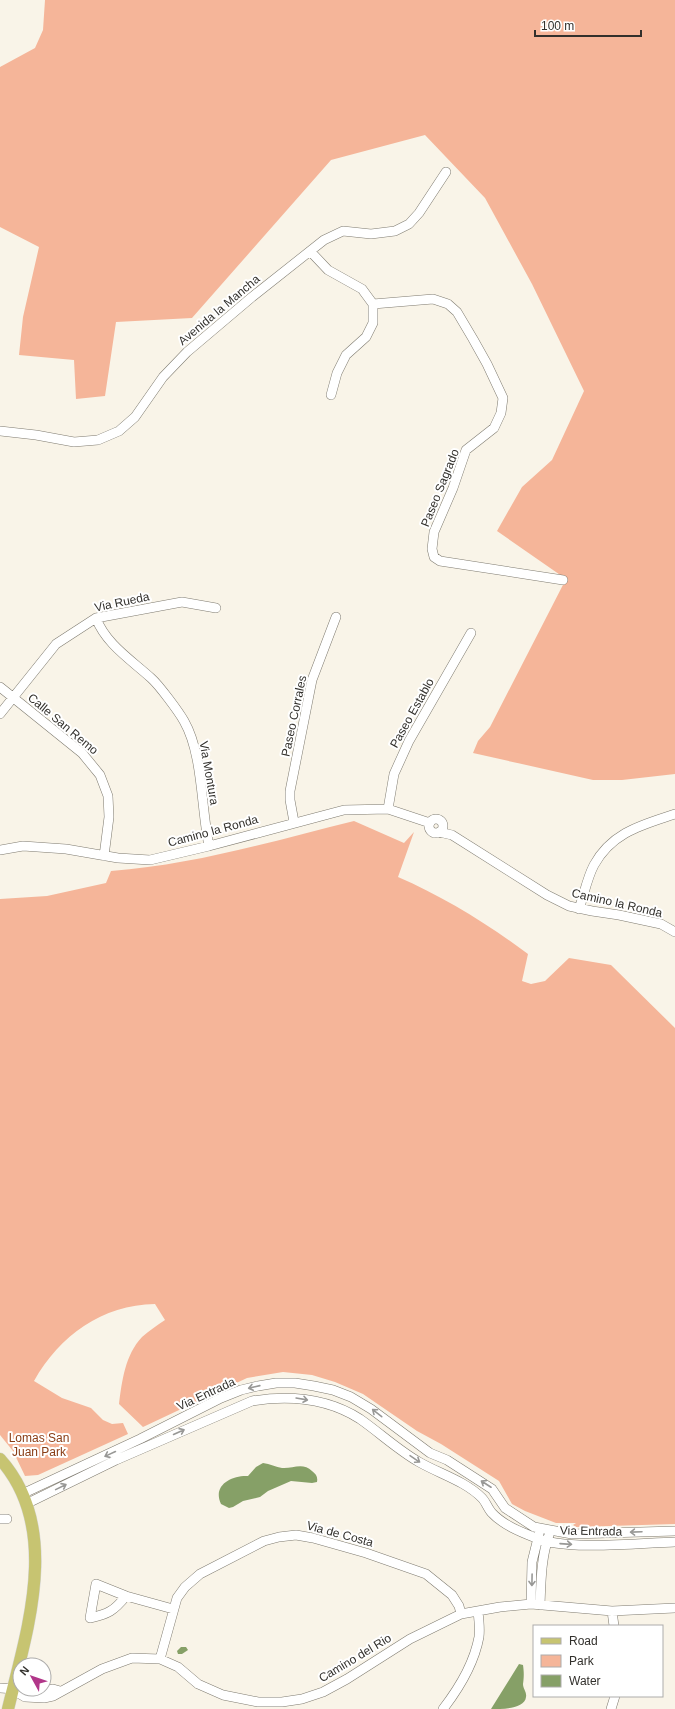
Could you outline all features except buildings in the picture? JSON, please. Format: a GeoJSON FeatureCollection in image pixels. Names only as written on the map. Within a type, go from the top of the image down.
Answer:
{"type":"FeatureCollection","features":[{"type":"Feature","properties":{"kind":"main road"},"geometry":{"type":"LineString","coordinates":[[0,1459],[24,1499],[31,1521],[36,1548],[32,1603],[20,1657]]}},
{"type":"Feature","properties":{"kind":"main road"},"geometry":{"type":"LineString","coordinates":[[8,1709],[12,1694]]}},
{"type":"Feature","properties":{"kind":"street","name":"Avenida la Mancha"},"geometry":{"type":"LineString","coordinates":[[0,431],[36,435],[74,442],[98,440],[118,432],[135,417],[163,377],[187,352],[252,297],[310,251],[324,240],[343,231],[371,234],[395,231],[409,224],[419,213],[446,172]]}},
{"type":"Feature","properties":{"kind":"street"},"geometry":{"type":"LineString","coordinates":[[310,251],[328,270],[362,289],[374,304],[373,323],[366,337],[346,355],[337,373],[331,395]]}},
{"type":"Feature","properties":{"kind":"street","name":"Paseo Sagrado"},"geometry":{"type":"LineString","coordinates":[[374,304],[433,300],[448,304],[457,312],[473,339],[503,398],[501,413],[494,428],[466,450],[453,488],[434,532],[432,549],[434,557],[440,561],[563,580]]}},
{"type":"Feature","properties":{"kind":"street","name":"Via Rueda"},"geometry":{"type":"LineString","coordinates":[[0,714],[56,644],[96,618],[182,602],[216,608]]}},
{"type":"Feature","properties":{"kind":"street","name":"Paseo Corrales"},"geometry":{"type":"LineString","coordinates":[[294,822],[290,791],[310,690],[316,669],[336,617]]}},
{"type":"Feature","properties":{"kind":"street","name":"Via Montura"},"geometry":{"type":"LineString","coordinates":[[96,618],[100,628],[112,645],[153,679],[184,721],[196,752],[209,846]]}},
{"type":"Feature","properties":{"kind":"street","name":"Paseo Establo"},"geometry":{"type":"LineString","coordinates":[[388,809],[394,774],[409,740],[471,633]]}},
{"type":"Feature","properties":{"kind":"street","name":"Calle San Remo"},"geometry":{"type":"LineString","coordinates":[[0,687],[82,753],[100,775],[108,796],[109,817],[104,856]]}},
{"type":"Feature","properties":{"kind":"street","name":"Camino la Ronda"},"geometry":{"type":"LineString","coordinates":[[0,850],[23,846],[66,849],[104,856],[150,860],[344,810],[388,809],[430,823],[429,827],[431,831],[435,833],[441,828],[451,832],[452,835],[547,895],[579,909],[619,914],[661,924],[675,932]]}},
{"type":"Feature","properties":{"kind":"street"},"geometry":{"type":"LineString","coordinates":[[579,909],[593,866],[602,852],[612,842],[636,826],[675,814]]}},
{"type":"Feature","properties":{"kind":"street","name":"Via Entrada"},"geometry":{"type":"LineString","coordinates":[[142,1444],[221,1398],[241,1390],[276,1383],[295,1383],[314,1386],[351,1397],[371,1409],[430,1453],[443,1458],[492,1489],[511,1513],[534,1527],[572,1534],[675,1531]]}},
{"type":"Feature","properties":{"kind":"street","name":"Via Entrada"},"geometry":{"type":"LineString","coordinates":[[24,1499],[142,1444],[252,1401],[295,1397],[318,1401],[340,1408],[359,1419],[418,1461],[455,1479],[483,1498],[491,1512],[503,1523],[543,1540],[558,1543],[587,1545],[675,1542]]}},
{"type":"Feature","properties":{"kind":"street"},"geometry":{"type":"LineString","coordinates":[[437,1471],[443,1458]]}},
{"type":"Feature","properties":{"kind":"street"},"geometry":{"type":"LineString","coordinates":[[491,1512],[502,1503]]}},
{"type":"Feature","properties":{"kind":"street"},"geometry":{"type":"LineString","coordinates":[[541,1528],[543,1540]]}},
{"type":"Feature","properties":{"kind":"street"},"geometry":{"type":"LineString","coordinates":[[535,1604],[532,1562],[543,1540],[550,1531]]}},
{"type":"Feature","properties":{"kind":"street","name":"Via de Costa"},"geometry":{"type":"LineString","coordinates":[[160,1659],[173,1609],[177,1598],[185,1587],[200,1574],[264,1541],[279,1537],[296,1535],[313,1538],[366,1553],[426,1574],[452,1595],[459,1606],[461,1614]]}},
{"type":"Feature","properties":{"kind":"street"},"geometry":{"type":"LineString","coordinates":[[126,1596],[173,1609]]}},
{"type":"Feature","properties":{"kind":"street","name":"Camino del Rio"},"geometry":{"type":"LineString","coordinates":[[52,1689],[60,1691],[102,1669],[132,1658],[160,1659],[178,1667],[198,1684],[223,1694],[258,1702],[282,1702],[302,1699],[323,1692],[347,1679],[410,1639],[461,1614],[500,1607],[535,1604],[612,1612],[675,1608]]}},
{"type":"Feature","properties":{"kind":"street"},"geometry":{"type":"LineString","coordinates":[[443,1709],[463,1680],[473,1659],[479,1635],[478,1612]]}},
{"type":"Feature","properties":{"kind":"street"},"geometry":{"type":"LineString","coordinates":[[612,1612],[614,1625]]}},
{"type":"Feature","properties":{"kind":"street","name":"Camino del Rio"},"geometry":{"type":"LineString","coordinates":[[0,1688],[12,1690]]}},
{"type":"Feature","properties":{"kind":"street"},"geometry":{"type":"LineString","coordinates":[[611,1709],[615,1697]]}},
{"type":"Feature","properties":{"kind":"green space"},"geometry":{"type":"Polygon","coordinates":[[[45,0],[675,0],[675,774],[622,780],[593,780],[473,753],[478,741],[490,727],[566,579],[497,531],[522,487],[552,460],[584,391],[532,284],[485,198],[425,135],[331,160],[192,318],[116,322],[105,396],[76,399],[74,360],[19,355],[23,317],[39,247],[0,227],[0,67],[35,48],[43,30],[45,0]]]}},
{"type":"Feature","properties":{"kind":"green space","name":"Lomas San Juan Park"},"geometry":{"type":"Polygon","coordinates":[[[354,821],[404,843],[414,832],[398,877],[432,893],[465,912],[528,954],[522,981],[531,984],[545,981],[569,958],[611,965],[675,1028],[675,1524],[576,1527],[573,1525],[576,1523],[556,1523],[525,1511],[512,1504],[499,1481],[441,1444],[417,1431],[363,1394],[335,1382],[312,1375],[283,1372],[247,1378],[143,1427],[119,1404],[125,1369],[136,1344],[142,1337],[165,1320],[155,1304],[117,1310],[84,1326],[56,1350],[34,1381],[62,1398],[91,1408],[103,1420],[112,1424],[123,1423],[128,1434],[38,1475],[25,1476],[13,1451],[0,1435],[0,899],[47,896],[106,883],[111,871],[142,868],[203,858],[354,821]]]}},
{"type":"Feature","properties":{"kind":"water"},"geometry":{"type":"Polygon","coordinates":[[[263,1463],[282,1468],[301,1466],[309,1468],[316,1474],[317,1482],[291,1481],[268,1491],[260,1497],[243,1501],[233,1507],[229,1508],[221,1504],[219,1491],[225,1482],[236,1477],[248,1476],[256,1467],[263,1463]]]}},
{"type":"Feature","properties":{"kind":"water"},"geometry":{"type":"Polygon","coordinates":[[[181,1647],[186,1647],[188,1650],[182,1654],[178,1654],[177,1651],[181,1647]]]}},
{"type":"Feature","properties":{"kind":"water"},"geometry":{"type":"Polygon","coordinates":[[[519,1664],[523,1665],[523,1686],[526,1695],[525,1701],[522,1704],[512,1708],[491,1709],[519,1664]]]}}]}
